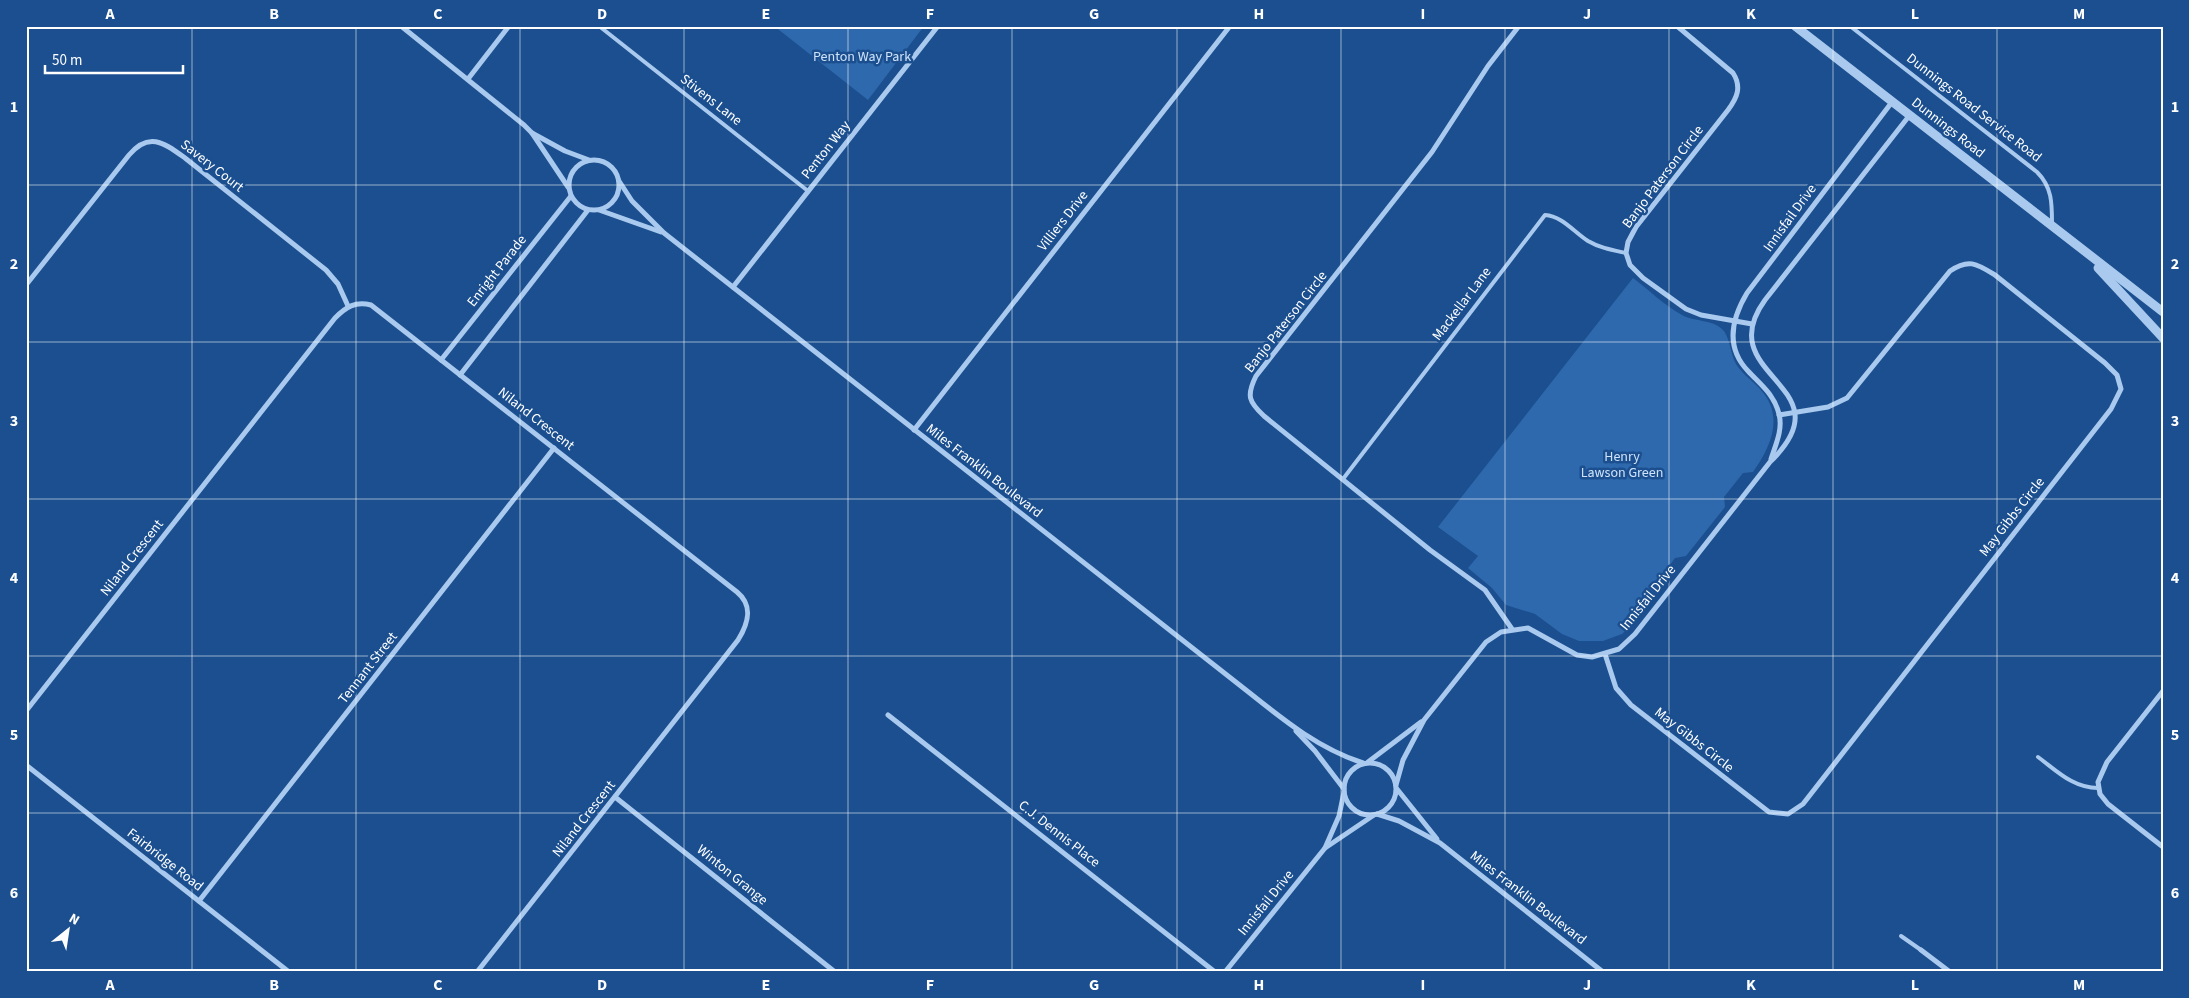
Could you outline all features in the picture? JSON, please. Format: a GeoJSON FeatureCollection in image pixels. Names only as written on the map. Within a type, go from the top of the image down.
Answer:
{"type":"FeatureCollection","features":[{"type":"Feature","properties":{"kind":"street"},"geometry":{"type":"LineString","coordinates":[[401,26],[510,113],[532,133],[565,151],[589,160],[605,163],[612,167],[619,181],[617,196],[606,208],[599,210],[588,210],[575,202],[568,187],[532,133]]}},
{"type":"Feature","properties":{"kind":"street"},"geometry":{"type":"LineString","coordinates":[[468,79],[509,26]]}},
{"type":"Feature","properties":{"kind":"street","name":"Penton Way"},"geometry":{"type":"LineString","coordinates":[[732,287],[938,26]]}},
{"type":"Feature","properties":{"kind":"street","name":"Villiers Drive"},"geometry":{"type":"LineString","coordinates":[[914,430],[1230,26]]}},
{"type":"Feature","properties":{"kind":"street","name":"Banjo Paterson Circle"},"geometry":{"type":"LineString","coordinates":[[1512,629],[1485,590],[1430,550],[1253,406],[1250,396],[1251,386],[1256,376],[1432,152],[1488,66],[1519,26]]}},
{"type":"Feature","properties":{"kind":"street","name":"Banjo Paterson Circle"},"geometry":{"type":"LineString","coordinates":[[1626,252],[1628,242],[1636,227],[1728,110],[1738,93],[1738,84],[1733,73],[1677,26]]}},
{"type":"Feature","properties":{"kind":"street","name":"Dunnings Road"},"geometry":{"type":"LineString","coordinates":[[1795,26],[2083,252],[2163,312]]}},
{"type":"Feature","properties":{"kind":"street","name":"Innisfail Drive"},"geometry":{"type":"LineString","coordinates":[[1770,462],[1778,439],[1779,415],[1776,404],[1766,388],[1748,371],[1737,354],[1733,338],[1734,320],[1747,293],[1892,102]]}},
{"type":"Feature","properties":{"kind":"street"},"geometry":{"type":"LineString","coordinates":[[1795,411],[1787,392],[1764,368],[1754,353],[1752,324],[1765,300],[1909,116]]}},
{"type":"Feature","properties":{"kind":"street","name":"Savery Court"},"geometry":{"type":"LineString","coordinates":[[26,285],[129,155],[141,144],[152,141],[167,146],[185,158],[326,270],[338,284],[348,306]]}},
{"type":"Feature","properties":{"kind":"street"},"geometry":{"type":"LineString","coordinates":[[568,187],[569,180],[576,167],[589,160]]}},
{"type":"Feature","properties":{"kind":"street","name":"Miles Franklin Boulevard"},"geometry":{"type":"LineString","coordinates":[[619,181],[632,201],[664,233],[1291,726],[1344,757],[1365,763]]}},
{"type":"Feature","properties":{"kind":"street","name":"Enright Parade"},"geometry":{"type":"LineString","coordinates":[[442,360],[571,196]]}},
{"type":"Feature","properties":{"kind":"street"},"geometry":{"type":"LineString","coordinates":[[460,375],[588,210]]}},
{"type":"Feature","properties":{"kind":"street","name":"Miles Franklin Boulevard"},"geometry":{"type":"LineString","coordinates":[[599,210],[664,233]]}},
{"type":"Feature","properties":{"kind":"street"},"geometry":{"type":"LineString","coordinates":[[1626,252],[1630,265],[1643,278],[1686,309],[1701,315],[1752,324]]}},
{"type":"Feature","properties":{"kind":"street","name":"Dunnings Road"},"geometry":{"type":"LineString","coordinates":[[2083,252],[2163,338]]}},
{"type":"Feature","properties":{"kind":"street","name":"May Gibbs Circle"},"geometry":{"type":"LineString","coordinates":[[1605,654],[1616,688],[1631,705],[1769,812],[1788,814],[1803,804],[2111,409],[2120,389],[2117,375],[2105,362],[1995,275],[1968,263],[1962,264],[1950,271],[1848,398],[1828,407],[1779,415]]}},
{"type":"Feature","properties":{"kind":"street","name":"Niland Crescent"},"geometry":{"type":"LineString","coordinates":[[26,711],[335,318],[348,306],[360,303],[374,308],[741,596],[746,602],[748,611],[746,624],[738,640],[478,972]]}},
{"type":"Feature","properties":{"kind":"street","name":"Innisfail Drive"},"geometry":{"type":"LineString","coordinates":[[1512,629],[1528,628],[1577,654],[1592,657],[1619,649],[1635,634],[1770,462],[1790,440],[1795,423],[1795,411]]}},
{"type":"Feature","properties":{"kind":"street","name":"Tennant Street"},"geometry":{"type":"LineString","coordinates":[[199,901],[554,448]]}},
{"type":"Feature","properties":{"kind":"street"},"geometry":{"type":"LineString","coordinates":[[1424,720],[1400,740],[1349,773],[1344,790],[1349,805],[1354,810],[1367,815],[1376,815],[1391,805],[1403,760],[1424,720],[1486,642],[1501,632],[1512,629]]}},
{"type":"Feature","properties":{"kind":"street"},"geometry":{"type":"LineString","coordinates":[[2163,691],[2103,769],[2098,788],[2108,804],[2163,848]]}},
{"type":"Feature","properties":{"kind":"street","name":"C.J. Dennis Place"},"geometry":{"type":"LineString","coordinates":[[888,715],[1215,972]]}},
{"type":"Feature","properties":{"kind":"street","name":"Miles Franklin Boulevard"},"geometry":{"type":"LineString","coordinates":[[1291,726],[1315,751],[1344,790]]}},
{"type":"Feature","properties":{"kind":"street"},"geometry":{"type":"LineString","coordinates":[[1365,763],[1374,762],[1386,768],[1395,778],[1396,787]]}},
{"type":"Feature","properties":{"kind":"street","name":"Fairbridge Road"},"geometry":{"type":"LineString","coordinates":[[26,765],[289,972]]}},
{"type":"Feature","properties":{"kind":"street","name":"Miles Franklin Boulevard"},"geometry":{"type":"LineString","coordinates":[[1396,787],[1440,843]]}},
{"type":"Feature","properties":{"kind":"street","name":"Innisfail Drive"},"geometry":{"type":"LineString","coordinates":[[1225,972],[1325,848],[1339,816],[1344,790]]}},
{"type":"Feature","properties":{"kind":"street","name":"Winton Grange"},"geometry":{"type":"LineString","coordinates":[[615,796],[835,972]]}},
{"type":"Feature","properties":{"kind":"street","name":"Miles Franklin Boulevard"},"geometry":{"type":"LineString","coordinates":[[1376,815],[1399,821],[1440,843],[1603,972]]}},
{"type":"Feature","properties":{"kind":"street","name":"Innisfail Drive"},"geometry":{"type":"LineString","coordinates":[[1325,848],[1376,815]]}},
{"type":"Feature","properties":{"kind":"street"},"geometry":{"type":"LineString","coordinates":[[1921,950],[1946,971]]}},
{"type":"Feature","properties":{"kind":"lane","name":"Stivens Lane"},"geometry":{"type":"LineString","coordinates":[[599,26],[808,192]]}},
{"type":"Feature","properties":{"kind":"lane","name":"Dunnings Road Service Road"},"geometry":{"type":"LineString","coordinates":[[1850,26],[2037,172],[2046,181],[2050,192],[2052,227]]}},
{"type":"Feature","properties":{"kind":"lane","name":"Mackellar Lane"},"geometry":{"type":"LineString","coordinates":[[1343,479],[1545,216],[1554,216],[1588,241],[1602,248],[1626,252]]}},
{"type":"Feature","properties":{"kind":"lane"},"geometry":{"type":"LineString","coordinates":[[2038,757],[2075,784],[2087,788],[2098,788]]}},
{"type":"Feature","properties":{"kind":"lane"},"geometry":{"type":"LineString","coordinates":[[1901,936],[1921,950]]}},
{"type":"Feature","properties":{"kind":"green space","name":"Penton Way Park"},"geometry":{"type":"Polygon","coordinates":[[[774,26],[924,26],[868,100],[774,26]]]}},
{"type":"Feature","properties":{"kind":"green space","name":"Henry Lawson Green"},"geometry":{"type":"Polygon","coordinates":[[[1633,278],[1663,303],[1682,315],[1713,324],[1725,332],[1736,364],[1768,399],[1774,420],[1773,431],[1765,452],[1753,472],[1743,473],[1724,497],[1725,507],[1686,556],[1675,558],[1659,580],[1660,589],[1637,620],[1622,634],[1603,641],[1579,641],[1562,634],[1535,614],[1506,605],[1492,588],[1468,568],[1478,556],[1438,527],[1633,278]]]}}]}
